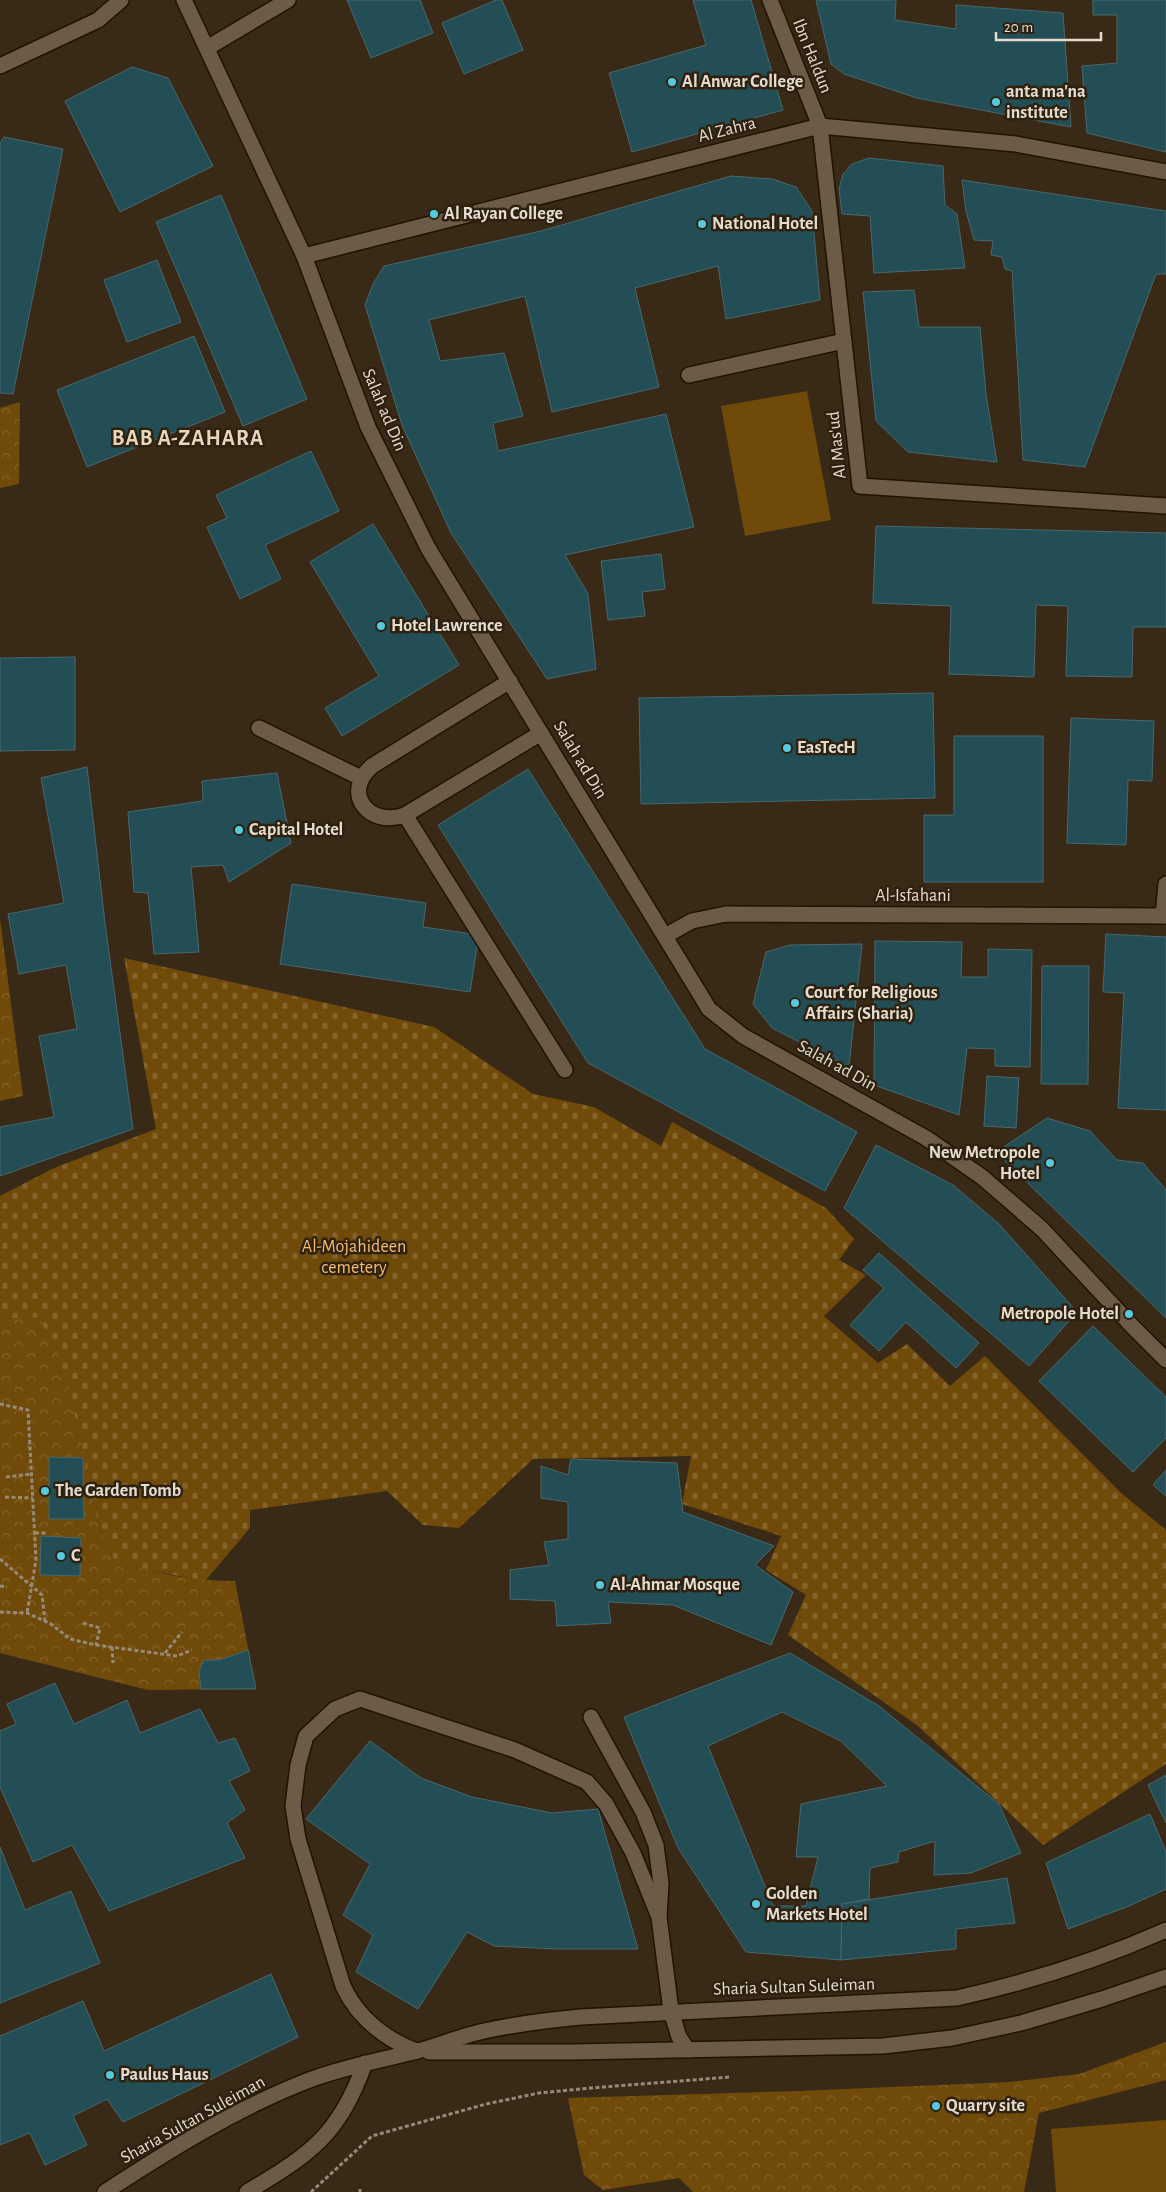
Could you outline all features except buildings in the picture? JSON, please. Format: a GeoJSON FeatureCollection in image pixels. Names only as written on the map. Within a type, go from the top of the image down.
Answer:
{"type":"FeatureCollection","features":[{"type":"Feature","properties":{"kind":"street"},"geometry":{"type":"LineString","coordinates":[[0,66],[98,20],[121,0]]}},
{"type":"Feature","properties":{"kind":"street","name":"Salah ad Din"},"geometry":{"type":"LineString","coordinates":[[184,0],[304,256],[368,427],[428,548],[708,1008],[743,1036],[926,1138],[982,1177],[1042,1229],[1166,1360]]}},
{"type":"Feature","properties":{"kind":"street"},"geometry":{"type":"LineString","coordinates":[[207,48],[288,0]]}},
{"type":"Feature","properties":{"kind":"street","name":"Ibn Haldun"},"geometry":{"type":"LineString","coordinates":[[770,0],[820,126]]}},
{"type":"Feature","properties":{"kind":"street","name":"Al Zahra"},"geometry":{"type":"LineString","coordinates":[[304,256],[820,126],[1016,144],[1166,172]]}},
{"type":"Feature","properties":{"kind":"street","name":"Al Mas'ud"},"geometry":{"type":"LineString","coordinates":[[820,126],[860,486],[1166,506]]}},
{"type":"Feature","properties":{"kind":"street"},"geometry":{"type":"LineString","coordinates":[[689,375],[844,341]]}},
{"type":"Feature","properties":{"kind":"street"},"geometry":{"type":"LineString","coordinates":[[510,682],[372,766],[361,778],[358,790],[361,801],[370,814],[388,819],[405,815],[542,733]]}},
{"type":"Feature","properties":{"kind":"street"},"geometry":{"type":"LineString","coordinates":[[259,728],[361,778]]}},
{"type":"Feature","properties":{"kind":"street"},"geometry":{"type":"LineString","coordinates":[[405,815],[565,1070]]}},
{"type":"Feature","properties":{"kind":"street"},"geometry":{"type":"LineString","coordinates":[[1164,916],[1166,884]]}},
{"type":"Feature","properties":{"kind":"street","name":"Al-Isfahani"},"geometry":{"type":"LineString","coordinates":[[665,936],[692,922],[726,914],[1164,916]]}},
{"type":"Feature","properties":{"kind":"street"},"geometry":{"type":"LineString","coordinates":[[416,2052],[388,2039],[372,2026],[349,1999],[343,1986],[298,1839],[292,1806],[298,1765],[306,1736],[335,1709],[360,1699],[515,1750],[587,1782],[606,1804],[633,1853],[659,1917]]}},
{"type":"Feature","properties":{"kind":"street"},"geometry":{"type":"LineString","coordinates":[[591,1717],[643,1812],[656,1845],[661,1884],[659,1917],[671,2011],[679,2037],[688,2050]]}},
{"type":"Feature","properties":{"kind":"street","name":"Sharia Sultan Suleiman"},"geometry":{"type":"LineString","coordinates":[[105,2192],[154,2160],[254,2104],[313,2079],[365,2062],[416,2052],[484,2031],[544,2020],[671,2011],[957,1998],[1009,1986],[1071,1967],[1166,1930]]}},
{"type":"Feature","properties":{"kind":"street","name":"Sharia Sultan Suleiman"},"geometry":{"type":"LineString","coordinates":[[416,2052],[839,2048],[952,2038],[1021,2023],[1102,1999],[1166,1977]]}},
{"type":"Feature","properties":{"kind":"street"},"geometry":{"type":"LineString","coordinates":[[246,2192],[276,2175],[318,2144],[345,2109],[365,2062]]}},
{"type":"Feature","properties":{"kind":"path"},"geometry":{"type":"LineString","coordinates":[[0,1404],[28,1410],[36,1560],[27,1613]]}},
{"type":"Feature","properties":{"kind":"path"},"geometry":{"type":"LineString","coordinates":[[6,1477],[31,1474]]}},
{"type":"Feature","properties":{"kind":"path"},"geometry":{"type":"LineString","coordinates":[[5,1497],[33,1498]]}},
{"type":"Feature","properties":{"kind":"path"},"geometry":{"type":"LineString","coordinates":[[35,1533],[48,1533]]}},
{"type":"Feature","properties":{"kind":"path"},"geometry":{"type":"LineString","coordinates":[[0,1559],[42,1595],[45,1622]]}},
{"type":"Feature","properties":{"kind":"path"},"geometry":{"type":"LineString","coordinates":[[0,1586],[7,1587]]}},
{"type":"Feature","properties":{"kind":"path"},"geometry":{"type":"LineString","coordinates":[[0,1612],[27,1613],[45,1622],[70,1639],[96,1645],[177,1656],[192,1650]]}},
{"type":"Feature","properties":{"kind":"path"},"geometry":{"type":"LineString","coordinates":[[82,1623],[100,1628],[96,1645]]}},
{"type":"Feature","properties":{"kind":"path"},"geometry":{"type":"LineString","coordinates":[[164,1654],[182,1632]]}},
{"type":"Feature","properties":{"kind":"path"},"geometry":{"type":"LineString","coordinates":[[112,1647],[113,1662]]}},
{"type":"Feature","properties":{"kind":"path"},"geometry":{"type":"LineString","coordinates":[[311,2192],[372,2136],[486,2104],[539,2094],[591,2088],[732,2077]]}},
{"type":"Feature","properties":{"kind":"green space"},"geometry":{"type":"Polygon","coordinates":[[[807,391],[831,520],[745,536],[721,406],[807,391]]]}},
{"type":"Feature","properties":{"kind":"green space"},"geometry":{"type":"Polygon","coordinates":[[[20,402],[19,484],[0,488],[0,408],[20,402]]]}},
{"type":"Feature","properties":{"kind":"green space"},"geometry":{"type":"Polygon","coordinates":[[[0,919],[23,1096],[0,1101],[0,919]]]}},
{"type":"Feature","properties":{"kind":"green space","name":"Al-Mojahideen cemetery"},"geometry":{"type":"Polygon","coordinates":[[[124,958],[434,1027],[533,1094],[594,1107],[661,1146],[672,1122],[826,1208],[854,1239],[839,1260],[866,1275],[824,1316],[878,1363],[907,1344],[950,1386],[985,1356],[1121,1493],[1166,1530],[1166,1764],[1043,1845],[918,1726],[788,1635],[806,1595],[766,1570],[781,1536],[682,1504],[691,1456],[533,1459],[459,1528],[423,1525],[387,1491],[250,1510],[250,1528],[205,1581],[141,1569],[114,1559],[98,1524],[83,1458],[39,1318],[0,1319],[0,1196],[54,1168],[156,1129],[124,958]]]}},
{"type":"Feature","properties":{"kind":"green space","name":"The Garden Tomb"},"geometry":{"type":"Polygon","coordinates":[[[39,1317],[67,1378],[98,1524],[114,1559],[143,1569],[173,1576],[235,1581],[256,1689],[148,1690],[0,1653],[0,1319],[39,1317]]]}},
{"type":"Feature","properties":{"kind":"green space"},"geometry":{"type":"Polygon","coordinates":[[[1166,2042],[1166,2080],[1039,2113],[1024,2192],[693,2192],[679,2178],[603,2190],[584,2175],[568,2098],[1010,2082],[1079,2074],[1166,2042]]]}},
{"type":"Feature","properties":{"kind":"green space"},"geometry":{"type":"Polygon","coordinates":[[[1166,2120],[1166,2192],[1056,2192],[1051,2129],[1166,2120]]]}},
{"type":"Feature","properties":{"kind":"place","name":"Al Anwar College"},"geometry":{"type":"Point","coordinates":[672,82]}},
{"type":"Feature","properties":{"kind":"place","name":"anta ma'na institute"},"geometry":{"type":"Point","coordinates":[996,102]}},
{"type":"Feature","properties":{"kind":"place","name":"Al Rayan College"},"geometry":{"type":"Point","coordinates":[434,214]}},
{"type":"Feature","properties":{"kind":"place","name":"National Hotel"},"geometry":{"type":"Point","coordinates":[702,224]}},
{"type":"Feature","properties":{"kind":"place","name":"Hotel Lawrence"},"geometry":{"type":"Point","coordinates":[381,626]}},
{"type":"Feature","properties":{"kind":"place","name":"EasTecH"},"geometry":{"type":"Point","coordinates":[787,748]}},
{"type":"Feature","properties":{"kind":"place","name":"Capital Hotel"},"geometry":{"type":"Point","coordinates":[239,830]}},
{"type":"Feature","properties":{"kind":"place","name":"Court for Religious Affairs (Sharia)"},"geometry":{"type":"Point","coordinates":[795,1003]}},
{"type":"Feature","properties":{"kind":"place","name":"New Metropole Hotel"},"geometry":{"type":"Point","coordinates":[1050,1163]}},
{"type":"Feature","properties":{"kind":"place","name":"Metropole Hotel"},"geometry":{"type":"Point","coordinates":[1129,1314]}},
{"type":"Feature","properties":{"kind":"place","name":"The Garden Tomb"},"geometry":{"type":"Point","coordinates":[45,1491]}},
{"type":"Feature","properties":{"kind":"place","name":"C"},"geometry":{"type":"Point","coordinates":[61,1556]}},
{"type":"Feature","properties":{"kind":"place","name":"Al-Ahmar Mosque"},"geometry":{"type":"Point","coordinates":[600,1585]}},
{"type":"Feature","properties":{"kind":"place","name":"Golden Markets Hotel"},"geometry":{"type":"Point","coordinates":[756,1904]}},
{"type":"Feature","properties":{"kind":"place","name":"Paulus Haus"},"geometry":{"type":"Point","coordinates":[110,2075]}},
{"type":"Feature","properties":{"kind":"place","name":"Quarry site"},"geometry":{"type":"Point","coordinates":[936,2106]}},
{"type":"Feature","properties":{"kind":"district","name":"BAB A-ZAHARA"},"geometry":{"type":"Point","coordinates":[188,438]}}]}
